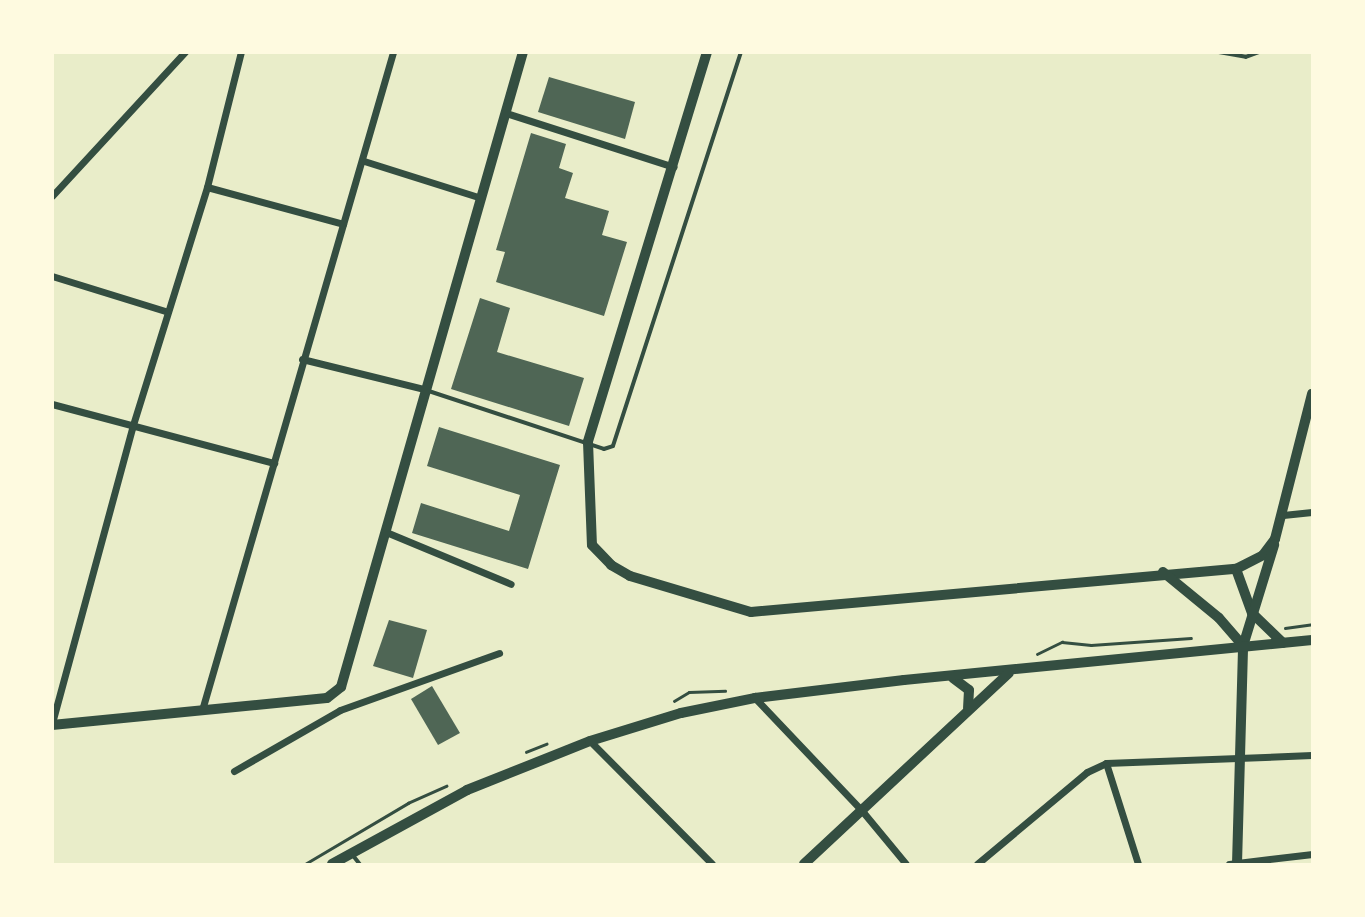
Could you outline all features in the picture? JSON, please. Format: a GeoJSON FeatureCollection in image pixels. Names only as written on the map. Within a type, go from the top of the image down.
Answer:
{"type":"FeatureCollection","features":[{"type":"Feature","properties":{"kind":"main road"},"geometry":{"type":"LineString","coordinates":[[52,724],[332,696],[345,680],[424,390],[523,52]]}},
{"type":"Feature","properties":{"kind":"main road"},"geometry":{"type":"LineString","coordinates":[[332,864],[467,790],[590,741],[681,713],[755,698],[1312,640]]}},
{"type":"Feature","properties":{"kind":"main road"},"geometry":{"type":"LineString","coordinates":[[804,864],[863,811],[968,708],[1009,673]]}},
{"type":"Feature","properties":{"kind":"main road"},"geometry":{"type":"LineString","coordinates":[[950,678],[969,690],[968,708]]}},
{"type":"Feature","properties":{"kind":"street"},"geometry":{"type":"LineString","coordinates":[[52,196],[186,52]]}},
{"type":"Feature","properties":{"kind":"street"},"geometry":{"type":"LineString","coordinates":[[52,724],[132,428],[207,187],[241,52]]}},
{"type":"Feature","properties":{"kind":"street"},"geometry":{"type":"LineString","coordinates":[[202,710],[302,359],[364,161],[393,52]]}},
{"type":"Feature","properties":{"kind":"street"},"geometry":{"type":"LineString","coordinates":[[707,52],[588,442],[593,545],[599,555],[630,576],[751,612],[1163,572],[1236,569],[1263,555],[1275,539]]}},
{"type":"Feature","properties":{"kind":"street"},"geometry":{"type":"LineString","coordinates":[[506,113],[674,167]]}},
{"type":"Feature","properties":{"kind":"street"},"geometry":{"type":"LineString","coordinates":[[364,161],[481,198]]}},
{"type":"Feature","properties":{"kind":"street"},"geometry":{"type":"LineString","coordinates":[[207,187],[343,224]]}},
{"type":"Feature","properties":{"kind":"street"},"geometry":{"type":"LineString","coordinates":[[52,276],[169,312]]}},
{"type":"Feature","properties":{"kind":"street"},"geometry":{"type":"LineString","coordinates":[[302,359],[424,390]]}},
{"type":"Feature","properties":{"kind":"street"},"geometry":{"type":"LineString","coordinates":[[1312,394],[1283,515],[1242,646],[1242,759],[1234,864],[1312,854]]}},
{"type":"Feature","properties":{"kind":"street"},"geometry":{"type":"LineString","coordinates":[[52,404],[132,428],[274,463]]}},
{"type":"Feature","properties":{"kind":"street"},"geometry":{"type":"LineString","coordinates":[[1283,515],[1312,512]]}},
{"type":"Feature","properties":{"kind":"street"},"geometry":{"type":"LineString","coordinates":[[386,532],[511,584]]}},
{"type":"Feature","properties":{"kind":"street"},"geometry":{"type":"LineString","coordinates":[[1236,569],[1252,613],[1283,643]]}},
{"type":"Feature","properties":{"kind":"street"},"geometry":{"type":"LineString","coordinates":[[1163,572],[1219,618],[1242,646]]}},
{"type":"Feature","properties":{"kind":"street"},"geometry":{"type":"LineString","coordinates":[[234,771],[340,710],[499,653]]}},
{"type":"Feature","properties":{"kind":"street"},"geometry":{"type":"LineString","coordinates":[[332,696],[340,710]]}},
{"type":"Feature","properties":{"kind":"street"},"geometry":{"type":"LineString","coordinates":[[755,698],[863,811],[906,864]]}},
{"type":"Feature","properties":{"kind":"street"},"geometry":{"type":"LineString","coordinates":[[590,741],[712,864]]}},
{"type":"Feature","properties":{"kind":"street"},"geometry":{"type":"LineString","coordinates":[[977,864],[1087,772],[1105,763],[1312,755]]}},
{"type":"Feature","properties":{"kind":"street"},"geometry":{"type":"LineString","coordinates":[[1105,763],[1138,864]]}},
{"type":"Feature","properties":{"kind":"lane"},"geometry":{"type":"LineString","coordinates":[[424,390],[604,449],[616,439],[741,52]]}},
{"type":"Feature","properties":{"kind":"lane"},"geometry":{"type":"LineString","coordinates":[[1219,52],[1246,57],[1259,52]]}},
{"type":"Feature","properties":{"kind":"lane"},"geometry":{"type":"LineString","coordinates":[[351,852],[360,864]]}},
{"type":"Feature","properties":{"kind":"building"},"geometry":{"type":"Polygon","coordinates":[[[549,77],[635,102],[625,139],[538,112],[549,77]]]}},
{"type":"Feature","properties":{"kind":"building"},"geometry":{"type":"Polygon","coordinates":[[[531,133],[566,144],[559,168],[573,173],[565,198],[609,211],[602,235],[627,242],[604,316],[496,282],[505,252],[496,250],[531,133]]]}},
{"type":"Feature","properties":{"kind":"building"},"geometry":{"type":"Polygon","coordinates":[[[480,298],[510,308],[497,352],[584,378],[569,426],[451,389],[480,298]]]}},
{"type":"Feature","properties":{"kind":"building"},"geometry":{"type":"Polygon","coordinates":[[[439,427],[560,465],[528,569],[412,533],[421,503],[509,531],[520,495],[427,466],[439,427]]]}},
{"type":"Feature","properties":{"kind":"building"},"geometry":{"type":"Polygon","coordinates":[[[389,620],[427,630],[413,678],[373,666],[389,620]]]}},
{"type":"Feature","properties":{"kind":"building"},"geometry":{"type":"Polygon","coordinates":[[[432,686],[460,733],[438,745],[411,699],[432,686]]]}}]}
